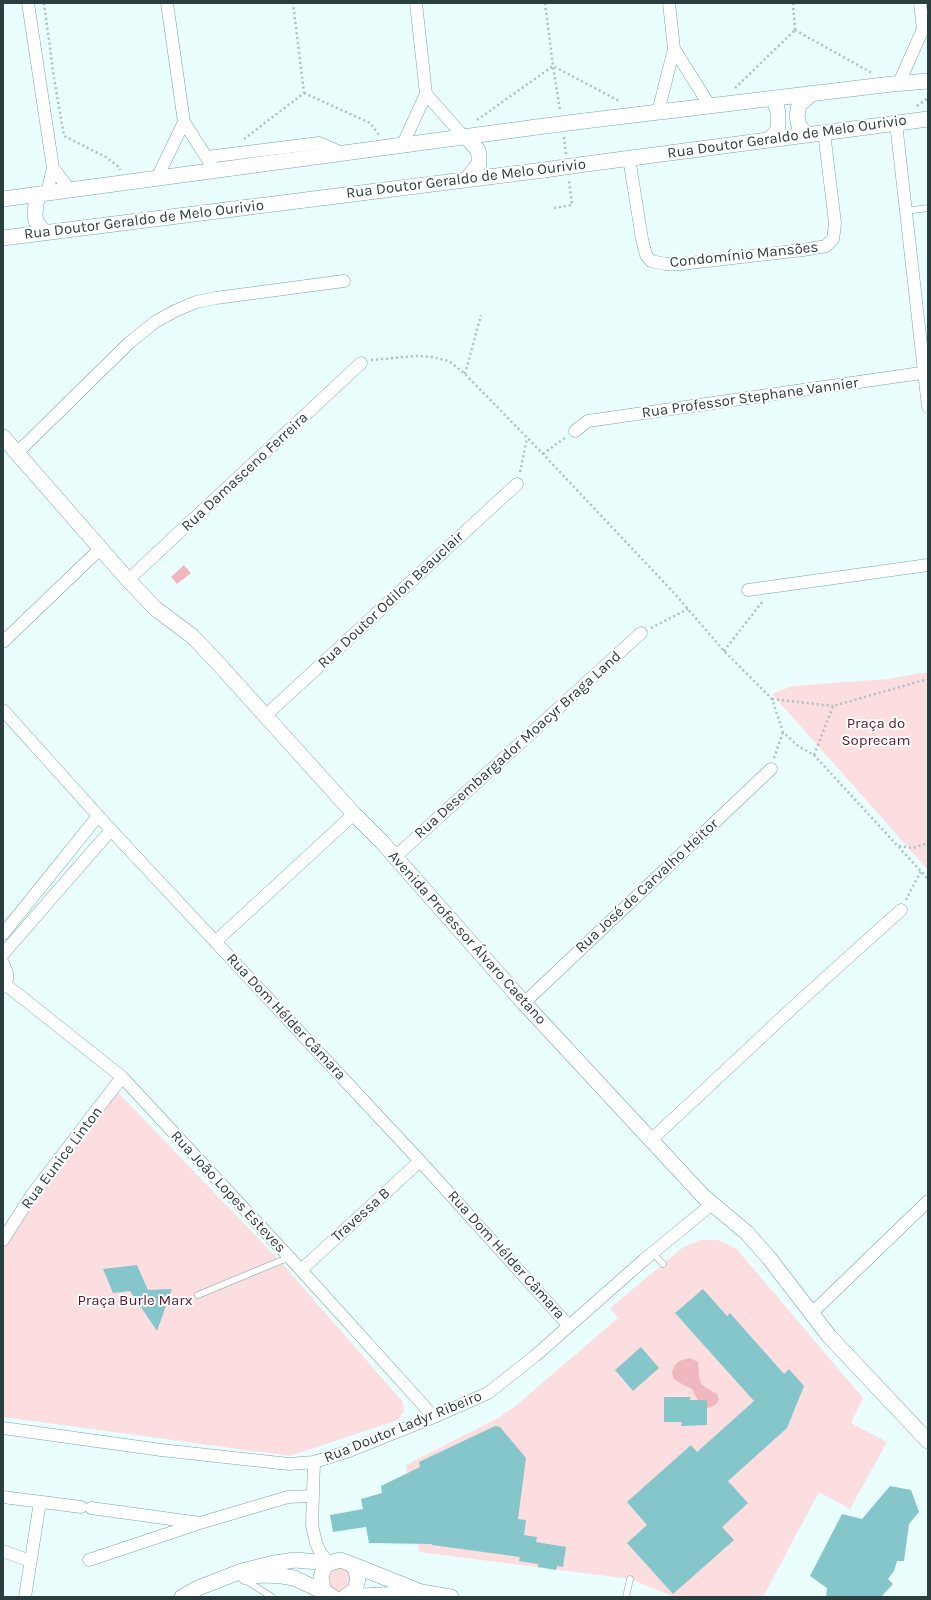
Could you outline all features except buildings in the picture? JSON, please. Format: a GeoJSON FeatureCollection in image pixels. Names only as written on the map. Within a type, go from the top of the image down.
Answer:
{"type":"FeatureCollection","features":[{"type":"Feature","properties":{"kind":"street"},"geometry":{"type":"LineString","coordinates":[[28,3],[53,168],[70,190]]}},
{"type":"Feature","properties":{"kind":"street"},"geometry":{"type":"LineString","coordinates":[[167,3],[184,122],[215,170]]}},
{"type":"Feature","properties":{"kind":"street"},"geometry":{"type":"LineString","coordinates":[[396,146],[426,94],[416,3]]}},
{"type":"Feature","properties":{"kind":"street"},"geometry":{"type":"LineString","coordinates":[[658,112],[674,49],[669,3]]}},
{"type":"Feature","properties":{"kind":"street"},"geometry":{"type":"LineString","coordinates":[[895,83],[926,32],[920,3]]}},
{"type":"Feature","properties":{"kind":"street"},"geometry":{"type":"LineString","coordinates":[[674,49],[710,106]]}},
{"type":"Feature","properties":{"kind":"street"},"geometry":{"type":"LineString","coordinates":[[3,199],[584,121],[895,83],[928,82]]}},
{"type":"Feature","properties":{"kind":"street"},"geometry":{"type":"LineString","coordinates":[[808,135],[799,126],[796,116],[799,105],[812,93]]}},
{"type":"Feature","properties":{"kind":"street"},"geometry":{"type":"LineString","coordinates":[[426,94],[478,150],[479,164],[466,180]]}},
{"type":"Feature","properties":{"kind":"street"},"geometry":{"type":"LineString","coordinates":[[768,140],[776,133],[778,128],[778,112],[774,98]]}},
{"type":"Feature","properties":{"kind":"street","name":"Rua Doutor Geraldo de Melo Ourivio"},"geometry":{"type":"LineString","coordinates":[[3,238],[544,170],[928,119]]}},
{"type":"Feature","properties":{"kind":"street"},"geometry":{"type":"LineString","coordinates":[[157,178],[184,122]]}},
{"type":"Feature","properties":{"kind":"street"},"geometry":{"type":"LineString","coordinates":[[896,123],[926,372],[928,407]]}},
{"type":"Feature","properties":{"kind":"street","name":"Condomínio Mansões"},"geometry":{"type":"LineString","coordinates":[[630,158],[642,238],[646,255],[651,261],[681,264],[808,250],[823,247],[833,240],[835,223],[824,132]]}},
{"type":"Feature","properties":{"kind":"street"},"geometry":{"type":"LineString","coordinates":[[207,157],[319,142],[342,153]]}},
{"type":"Feature","properties":{"kind":"street"},"geometry":{"type":"LineString","coordinates":[[46,232],[36,222],[34,215],[36,204],[43,194],[53,168]]}},
{"type":"Feature","properties":{"kind":"street"},"geometry":{"type":"LineString","coordinates":[[17,453],[129,343],[155,322],[175,311],[196,302],[216,298],[344,281]]}},
{"type":"Feature","properties":{"kind":"street","name":"Rua Damasceno Ferreira"},"geometry":{"type":"LineString","coordinates":[[128,580],[361,363]]}},
{"type":"Feature","properties":{"kind":"street","name":"Rua Professor Stephane Vannier"},"geometry":{"type":"LineString","coordinates":[[574,431],[588,421],[926,372]]}},
{"type":"Feature","properties":{"kind":"street","name":"Avenida Professor Álvaro Caetano"},"geometry":{"type":"LineString","coordinates":[[3,437],[128,580],[156,609],[192,636],[395,857],[524,1003],[651,1140],[712,1204],[748,1233],[829,1336],[928,1441]]}},
{"type":"Feature","properties":{"kind":"street","name":"Rua Doutor Odilon Beauclair"},"geometry":{"type":"LineString","coordinates":[[265,716],[517,484]]}},
{"type":"Feature","properties":{"kind":"street"},"geometry":{"type":"LineString","coordinates":[[3,642],[101,548]]}},
{"type":"Feature","properties":{"kind":"street"},"geometry":{"type":"LineString","coordinates":[[748,590],[928,565]]}},
{"type":"Feature","properties":{"kind":"street","name":"Rua Desembargador Moacyr Braga Land"},"geometry":{"type":"LineString","coordinates":[[395,857],[641,633]]}},
{"type":"Feature","properties":{"kind":"street","name":"Rua Dom Hélder Câmara"},"geometry":{"type":"LineString","coordinates":[[3,710],[98,816],[420,1160],[568,1325]]}},
{"type":"Feature","properties":{"kind":"street","name":"Rua José de Carvalho Heitor"},"geometry":{"type":"LineString","coordinates":[[524,1003],[771,769]]}},
{"type":"Feature","properties":{"kind":"street"},"geometry":{"type":"LineString","coordinates":[[215,942],[354,814]]}},
{"type":"Feature","properties":{"kind":"street"},"geometry":{"type":"LineString","coordinates":[[3,934],[98,816]]}},
{"type":"Feature","properties":{"kind":"street"},"geometry":{"type":"LineString","coordinates":[[3,954],[111,830]]}},
{"type":"Feature","properties":{"kind":"street"},"geometry":{"type":"LineString","coordinates":[[651,1140],[901,910]]}},
{"type":"Feature","properties":{"kind":"street"},"geometry":{"type":"LineString","coordinates":[[3,964],[8,973],[4,985]]}},
{"type":"Feature","properties":{"kind":"street","name":"Rua João Lopes Esteves"},"geometry":{"type":"LineString","coordinates":[[4,985],[122,1077],[290,1258],[434,1417]]}},
{"type":"Feature","properties":{"kind":"street","name":"Rua Eunice Linton"},"geometry":{"type":"LineString","coordinates":[[3,1240],[31,1196],[122,1077]]}},
{"type":"Feature","properties":{"kind":"street","name":"Travessa B"},"geometry":{"type":"LineString","coordinates":[[301,1270],[420,1160]]}},
{"type":"Feature","properties":{"kind":"street"},"geometry":{"type":"LineString","coordinates":[[812,1313],[928,1201]]}},
{"type":"Feature","properties":{"kind":"street","name":"Rua Doutor Ladyr Ribeiro"},"geometry":{"type":"LineString","coordinates":[[3,1428],[161,1450],[290,1464],[314,1462],[348,1451],[434,1417],[488,1393],[535,1356],[568,1325],[652,1252],[712,1204]]}},
{"type":"Feature","properties":{"kind":"street"},"geometry":{"type":"LineString","coordinates":[[314,1462],[312,1525],[316,1543],[321,1554],[330,1563]]}},
{"type":"Feature","properties":{"kind":"street"},"geometry":{"type":"LineString","coordinates":[[89,1560],[200,1522],[288,1497],[312,1496]]}},
{"type":"Feature","properties":{"kind":"street"},"geometry":{"type":"LineString","coordinates":[[3,1497],[200,1522]]}},
{"type":"Feature","properties":{"kind":"street"},"geometry":{"type":"LineString","coordinates":[[25,1597],[40,1502]]}},
{"type":"Feature","properties":{"kind":"street"},"geometry":{"type":"LineString","coordinates":[[3,1550],[30,1560]]}},
{"type":"Feature","properties":{"kind":"street"},"geometry":{"type":"LineString","coordinates":[[182,1597],[198,1588],[254,1568],[295,1560],[330,1563],[340,1560],[421,1592],[451,1597]]}},
{"type":"Feature","properties":{"kind":"street"},"geometry":{"type":"LineString","coordinates":[[329,1596],[321,1583],[320,1577],[322,1572],[330,1563]]}},
{"type":"Feature","properties":{"kind":"street"},"geometry":{"type":"LineString","coordinates":[[349,1596],[357,1585],[358,1579],[355,1568],[351,1564]]}},
{"type":"Feature","properties":{"kind":"street"},"geometry":{"type":"LineString","coordinates":[[225,1578],[242,1578],[264,1575],[294,1578],[329,1596]]}},
{"type":"Feature","properties":{"kind":"street"},"geometry":{"type":"LineString","coordinates":[[349,1596],[421,1592]]}},
{"type":"Feature","properties":{"kind":"lane"},"geometry":{"type":"LineString","coordinates":[[906,211],[928,208]]}},
{"type":"Feature","properties":{"kind":"lane"},"geometry":{"type":"LineString","coordinates":[[652,1252],[663,1264]]}},
{"type":"Feature","properties":{"kind":"lane"},"geometry":{"type":"LineString","coordinates":[[198,1295],[290,1258]]}},
{"type":"Feature","properties":{"kind":"lane"},"geometry":{"type":"LineString","coordinates":[[242,1578],[272,1597]]}},
{"type":"Feature","properties":{"kind":"lane"},"geometry":{"type":"LineString","coordinates":[[626,1597],[630,1579]]}},
{"type":"Feature","properties":{"kind":"path"},"geometry":{"type":"LineString","coordinates":[[44,3],[54,78],[64,136],[106,157],[119,167],[121,183]]}},
{"type":"Feature","properties":{"kind":"path"},"geometry":{"type":"LineString","coordinates":[[293,3],[304,93]]}},
{"type":"Feature","properties":{"kind":"path"},"geometry":{"type":"LineString","coordinates":[[546,3],[553,66],[559,101]]}},
{"type":"Feature","properties":{"kind":"path"},"geometry":{"type":"LineString","coordinates":[[793,3],[796,30]]}},
{"type":"Feature","properties":{"kind":"path"},"geometry":{"type":"LineString","coordinates":[[796,30],[895,83]]}},
{"type":"Feature","properties":{"kind":"path"},"geometry":{"type":"LineString","coordinates":[[734,89],[796,30]]}},
{"type":"Feature","properties":{"kind":"path"},"geometry":{"type":"LineString","coordinates":[[553,66],[622,103]]}},
{"type":"Feature","properties":{"kind":"path"},"geometry":{"type":"LineString","coordinates":[[466,137],[471,124],[553,66]]}},
{"type":"Feature","properties":{"kind":"path"},"geometry":{"type":"LineString","coordinates":[[304,93],[370,123],[396,146]]}},
{"type":"Feature","properties":{"kind":"path"},"geometry":{"type":"LineString","coordinates":[[233,154],[234,148],[304,93]]}},
{"type":"Feature","properties":{"kind":"path"},"geometry":{"type":"LineString","coordinates":[[465,374],[481,315]]}},
{"type":"Feature","properties":{"kind":"path"},"geometry":{"type":"LineString","coordinates":[[361,363],[376,358],[416,356],[432,357],[449,361],[465,374],[527,437],[688,609],[724,651],[772,699],[783,732],[798,746],[814,755],[928,879]]}},
{"type":"Feature","properties":{"kind":"path"},"geometry":{"type":"LineString","coordinates":[[543,454],[574,431]]}},
{"type":"Feature","properties":{"kind":"path"},"geometry":{"type":"LineString","coordinates":[[517,484],[527,437]]}},
{"type":"Feature","properties":{"kind":"path"},"geometry":{"type":"LineString","coordinates":[[724,651],[774,586]]}},
{"type":"Feature","properties":{"kind":"path"},"geometry":{"type":"LineString","coordinates":[[641,633],[688,609]]}},
{"type":"Feature","properties":{"kind":"path"},"geometry":{"type":"LineString","coordinates":[[772,699],[833,706],[928,679]]}},
{"type":"Feature","properties":{"kind":"path"},"geometry":{"type":"LineString","coordinates":[[814,755],[833,706]]}},
{"type":"Feature","properties":{"kind":"path"},"geometry":{"type":"LineString","coordinates":[[771,769],[783,732]]}},
{"type":"Feature","properties":{"kind":"path"},"geometry":{"type":"LineString","coordinates":[[898,846],[913,848],[928,843]]}},
{"type":"Feature","properties":{"kind":"path"},"geometry":{"type":"LineString","coordinates":[[901,910],[921,871]]}},
{"type":"Feature","properties":{"kind":"green space","name":"Praça do Soprecam"},"geometry":{"type":"Polygon","coordinates":[[[928,672],[928,870],[772,694],[792,686],[887,679],[928,672]]]}},
{"type":"Feature","properties":{"kind":"green space","name":"Praça Burle Marx"},"geometry":{"type":"Polygon","coordinates":[[[113,1087],[280,1261],[403,1402],[404,1411],[398,1420],[290,1456],[3,1417],[3,1239],[113,1087]]]}},
{"type":"Feature","properties":{"kind":"green space"},"geometry":{"type":"Polygon","coordinates":[[[700,1240],[718,1240],[736,1248],[863,1398],[851,1423],[887,1442],[850,1509],[819,1492],[763,1597],[675,1597],[630,1579],[419,1552],[406,1465],[498,1418],[513,1408],[618,1318],[610,1308],[682,1248],[700,1240]]]}},
{"type":"Feature","properties":{"kind":"green space"},"geometry":{"type":"Polygon","coordinates":[[[340,1567],[348,1570],[353,1582],[341,1593],[337,1593],[330,1589],[327,1577],[332,1569],[340,1567]]]}},
{"type":"Feature","properties":{"kind":"shaded area"},"geometry":{"type":"Polygon","coordinates":[[[184,565],[191,573],[177,584],[171,577],[184,565]]]}},
{"type":"Feature","properties":{"kind":"shaded area"},"geometry":{"type":"Polygon","coordinates":[[[690,1358],[698,1362],[701,1383],[717,1394],[719,1400],[715,1405],[708,1408],[700,1405],[692,1389],[676,1381],[673,1377],[672,1373],[674,1366],[679,1361],[690,1358]]]}}]}
